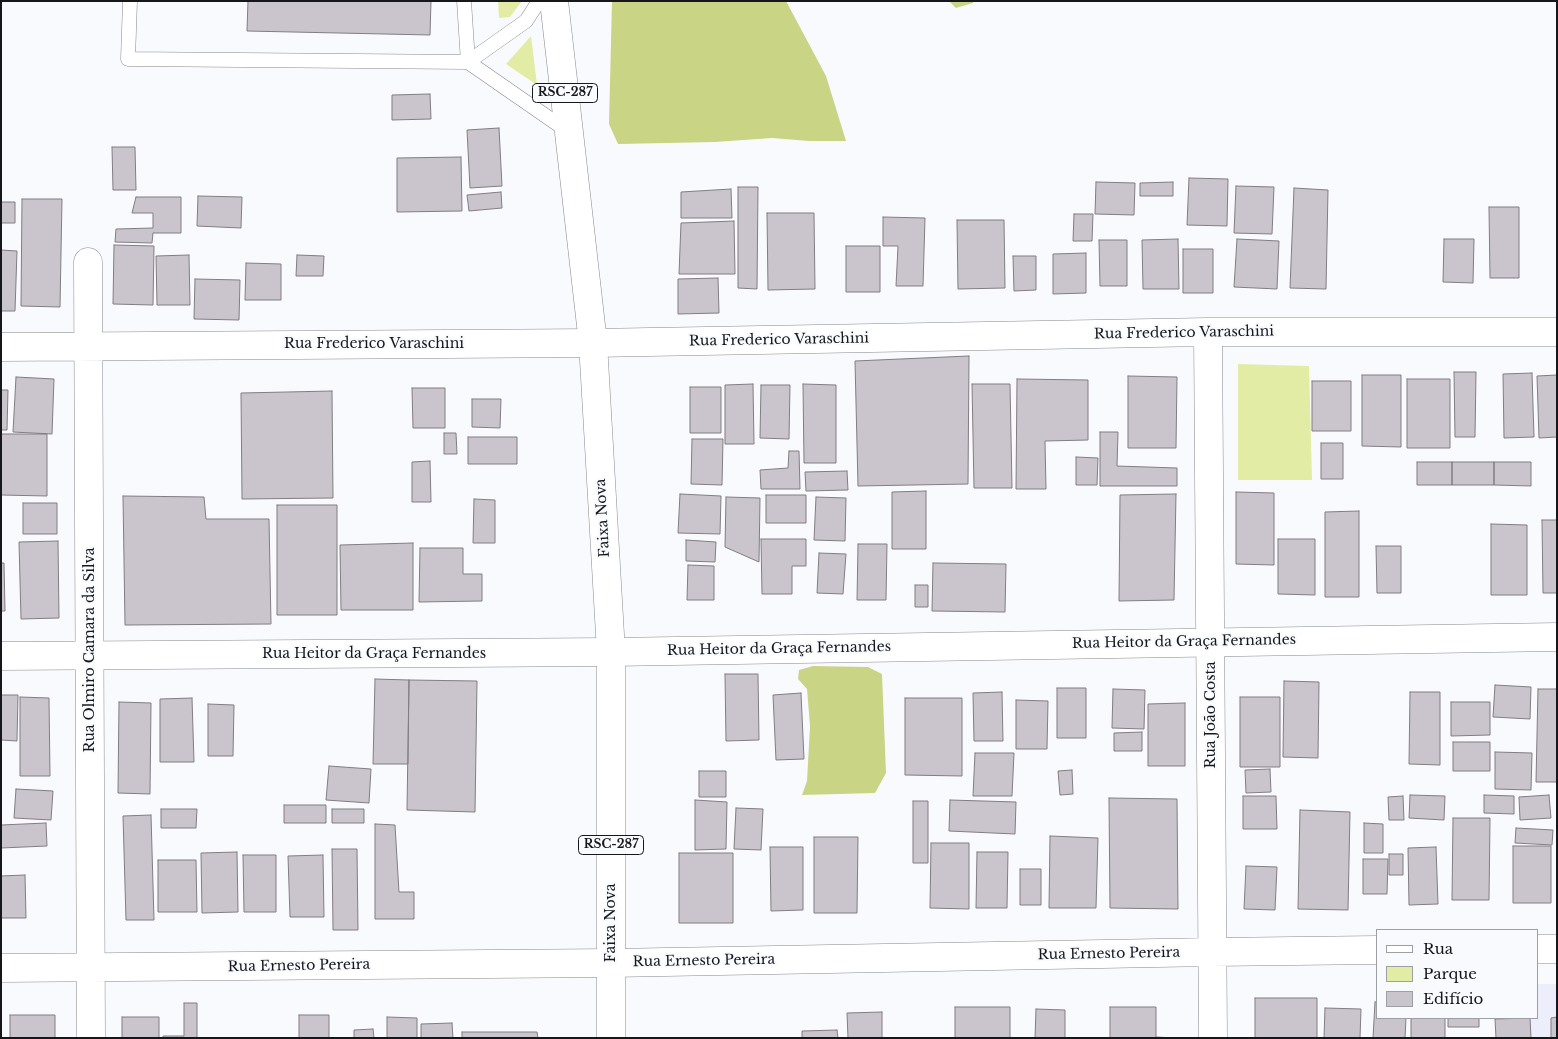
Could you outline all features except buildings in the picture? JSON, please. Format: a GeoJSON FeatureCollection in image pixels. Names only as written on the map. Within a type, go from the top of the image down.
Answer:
{"type":"FeatureCollection","features":[{"type":"Feature","properties":{"kind":"main road","name":"Faixa Nova"},"geometry":{"type":"LineString","coordinates":[[554,1],[593,343],[611,652],[611,1038]]}},
{"type":"Feature","properties":{"kind":"main road","name":"Rua Olmiro Camara da Silva"},"geometry":{"type":"LineString","coordinates":[[88,262],[92,1038]]}},
{"type":"Feature","properties":{"kind":"main road","name":"Rua Frederico Varaschini"},"geometry":{"type":"LineString","coordinates":[[1,347],[593,343],[1208,332],[1557,332]]}},
{"type":"Feature","properties":{"kind":"main road","name":"Rua João Costa"},"geometry":{"type":"LineString","coordinates":[[1208,332],[1213,1038]]}},
{"type":"Feature","properties":{"kind":"main road","name":"Rua Heitor da Graça Fernandes"},"geometry":{"type":"LineString","coordinates":[[1,656],[611,652],[1557,637]]}},
{"type":"Feature","properties":{"kind":"main road"},"geometry":{"type":"LineString","coordinates":[[1538,949],[1557,949]]}},
{"type":"Feature","properties":{"kind":"main road","name":"Rua Ernesto Pereira"},"geometry":{"type":"LineString","coordinates":[[1,968],[611,963],[1376,950]]}},
{"type":"Feature","properties":{"kind":"lane"},"geometry":{"type":"LineString","coordinates":[[130,1],[128,59],[468,62],[570,132]]}},
{"type":"Feature","properties":{"kind":"lane"},"geometry":{"type":"LineString","coordinates":[[464,1],[468,62]]}},
{"type":"Feature","properties":{"kind":"lane"},"geometry":{"type":"LineString","coordinates":[[468,62],[526,21],[539,1]]}},
{"type":"Feature","properties":{"kind":"shaded area"},"geometry":{"type":"Polygon","coordinates":[[[1538,984],[1557,984],[1557,1038],[1496,1038],[1495,1019],[1538,1019],[1538,984]]]}},
{"type":"Feature","properties":{"kind":"green space"},"geometry":{"type":"Polygon","coordinates":[[[498,1],[522,1],[510,17],[499,18],[498,1]]]}},
{"type":"Feature","properties":{"kind":"green space"},"geometry":{"type":"Polygon","coordinates":[[[612,1],[786,1],[826,76],[846,141],[772,138],[715,142],[618,144],[609,124],[612,1]]]}},
{"type":"Feature","properties":{"kind":"green space"},"geometry":{"type":"Polygon","coordinates":[[[949,1],[973,1],[973,3],[956,8],[949,1]]]}},
{"type":"Feature","properties":{"kind":"green space"},"geometry":{"type":"Polygon","coordinates":[[[531,36],[537,85],[506,64],[531,36]]]}},
{"type":"Feature","properties":{"kind":"green space"},"geometry":{"type":"Polygon","coordinates":[[[1238,364],[1309,366],[1312,480],[1238,480],[1238,364]]]}},
{"type":"Feature","properties":{"kind":"green space"},"geometry":{"type":"Polygon","coordinates":[[[813,666],[868,667],[882,674],[886,773],[875,793],[802,795],[807,781],[810,726],[807,689],[798,679],[799,670],[813,666]]]}}]}
